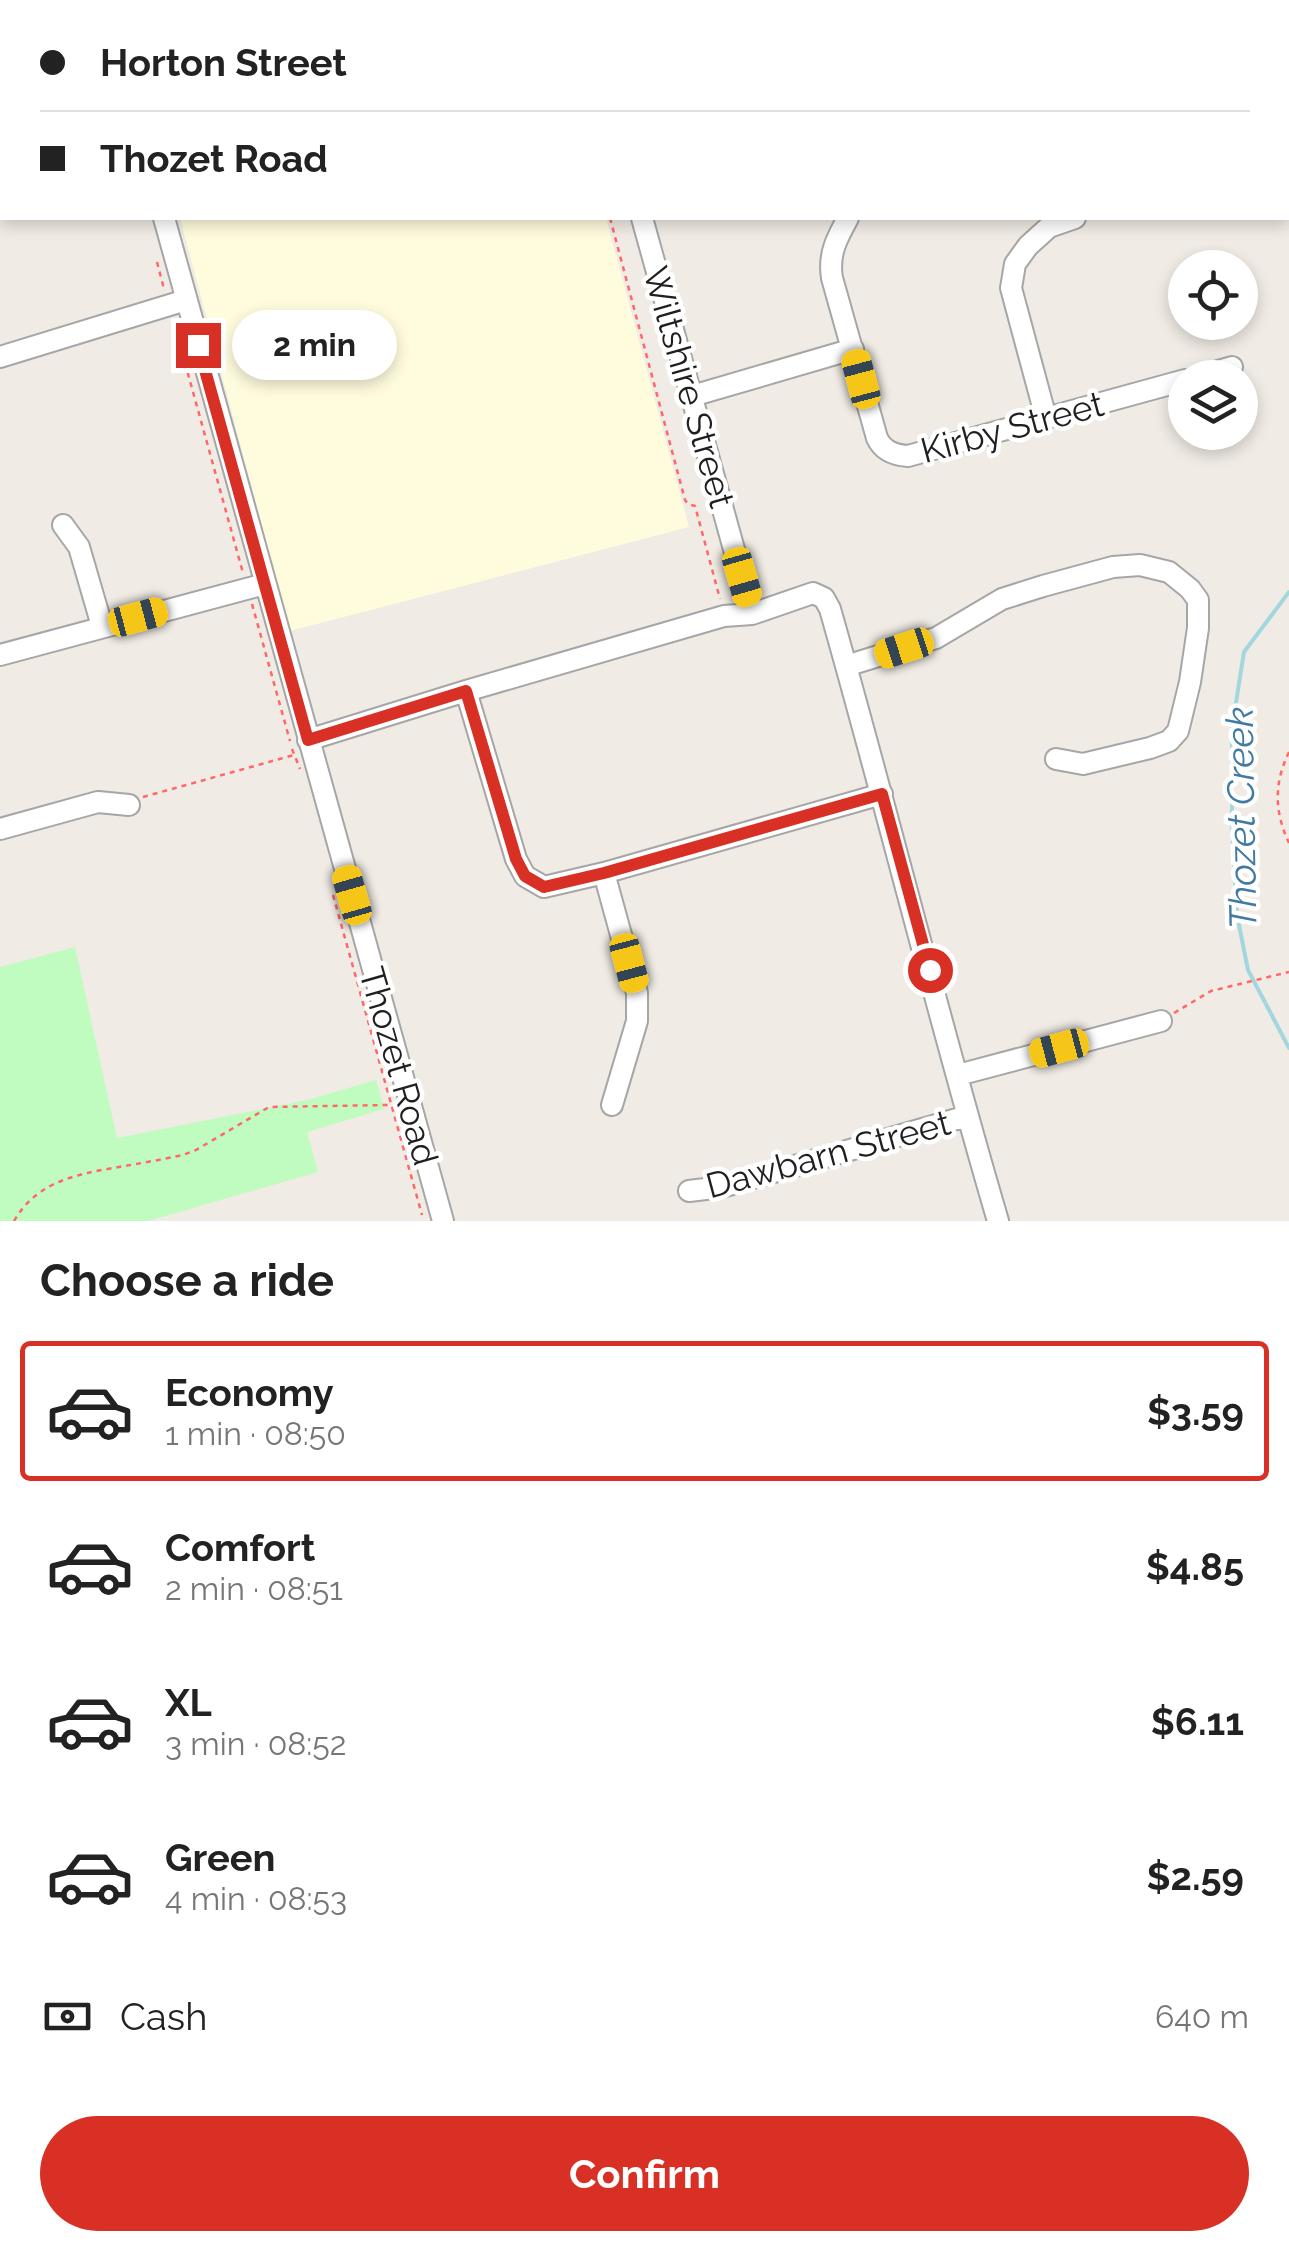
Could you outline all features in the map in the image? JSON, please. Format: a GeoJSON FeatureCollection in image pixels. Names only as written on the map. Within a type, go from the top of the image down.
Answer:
{"type":"FeatureCollection","features":[{"type":"Feature","properties":{"kind":"street","name":"Thozet Road"},"geometry":{"type":"LineString","coordinates":[[165,220],[443,1221]]}},
{"type":"Feature","properties":{"kind":"street","name":"Wiltshire Street"},"geometry":{"type":"LineString","coordinates":[[643,220],[752,614]]}},
{"type":"Feature","properties":{"kind":"street"},"geometry":{"type":"LineString","coordinates":[[692,396],[853,349],[830,265],[847,220]]}},
{"type":"Feature","properties":{"kind":"street"},"geometry":{"type":"LineString","coordinates":[[1046,418],[1011,288],[1016,264],[1028,246],[1049,227],[1069,220]]}},
{"type":"Feature","properties":{"kind":"street"},"geometry":{"type":"LineString","coordinates":[[0,357],[186,300]]}},
{"type":"Feature","properties":{"kind":"street","name":"Kirby Street"},"geometry":{"type":"LineString","coordinates":[[853,349],[877,438],[882,447],[898,455],[908,456],[1168,385]]}},
{"type":"Feature","properties":{"kind":"street"},"geometry":{"type":"LineString","coordinates":[[64,525],[79,547],[102,626]]}},
{"type":"Feature","properties":{"kind":"street"},"geometry":{"type":"LineString","coordinates":[[846,666],[936,638],[1002,598],[1043,586],[1114,567],[1140,566],[1168,572],[1198,600],[1190,682],[1178,731],[1168,741],[1150,748],[1083,764],[1056,760]]}},
{"type":"Feature","properties":{"kind":"street"},"geometry":{"type":"LineString","coordinates":[[0,655],[266,584]]}},
{"type":"Feature","properties":{"kind":"street"},"geometry":{"type":"LineString","coordinates":[[309,745],[466,691],[724,616],[752,614],[813,592],[824,598],[882,794],[998,1221]]}},
{"type":"Feature","properties":{"kind":"street"},"geometry":{"type":"LineString","coordinates":[[466,691],[516,859],[525,876],[544,887],[882,794]]}},
{"type":"Feature","properties":{"kind":"street"},"geometry":{"type":"LineString","coordinates":[[0,829],[98,802],[129,805]]}},
{"type":"Feature","properties":{"kind":"street"},"geometry":{"type":"LineString","coordinates":[[604,873],[637,994],[637,1021],[612,1106]]}},
{"type":"Feature","properties":{"kind":"street","name":"Dawbarn Street"},"geometry":{"type":"LineString","coordinates":[[958,1075],[1161,1021]]}},
{"type":"Feature","properties":{"kind":"street","name":"Dawbarn Street"},"geometry":{"type":"LineString","coordinates":[[689,1192],[722,1187],[967,1116]]}},
{"type":"Feature","properties":{"kind":"path"},"geometry":{"type":"LineString","coordinates":[[611,220],[685,500],[695,506],[720,598]]}},
{"type":"Feature","properties":{"kind":"path"},"geometry":{"type":"LineString","coordinates":[[129,805],[146,796],[309,745]]}},
{"type":"Feature","properties":{"kind":"path"},"geometry":{"type":"LineString","coordinates":[[1289,752],[1280,772],[1276,800],[1289,843]]}},
{"type":"Feature","properties":{"kind":"path"},"geometry":{"type":"LineString","coordinates":[[1161,1021],[1211,991],[1289,972]]}},
{"type":"Feature","properties":{"kind":"path"},"geometry":{"type":"LineString","coordinates":[[14,1221],[31,1198],[62,1179],[183,1156],[269,1107],[390,1104]]}},
{"type":"Feature","properties":{"kind":"shaded area"},"geometry":{"type":"Polygon","coordinates":[[[181,220],[607,220],[689,527],[290,631],[181,220]]]}},
{"type":"Feature","properties":{"kind":"green space"},"geometry":{"type":"Polygon","coordinates":[[[75,947],[117,1138],[307,1100],[376,1080],[384,1109],[307,1132],[318,1172],[148,1221],[0,1221],[0,967],[75,947]]]}},
{"type":"Feature","properties":{"kind":"waterway","name":"Thozet Creek"},"geometry":{"type":"LineString","coordinates":[[1289,592],[1244,652],[1232,728],[1237,915],[1248,970],[1289,1048]]}},
{"type":"Feature","properties":{"kind":"route"},"geometry":{"type":"LineString","coordinates":[[198,345],[308,740],[466,691],[516,859],[525,876],[544,887],[882,794],[930,970]]}}]}
